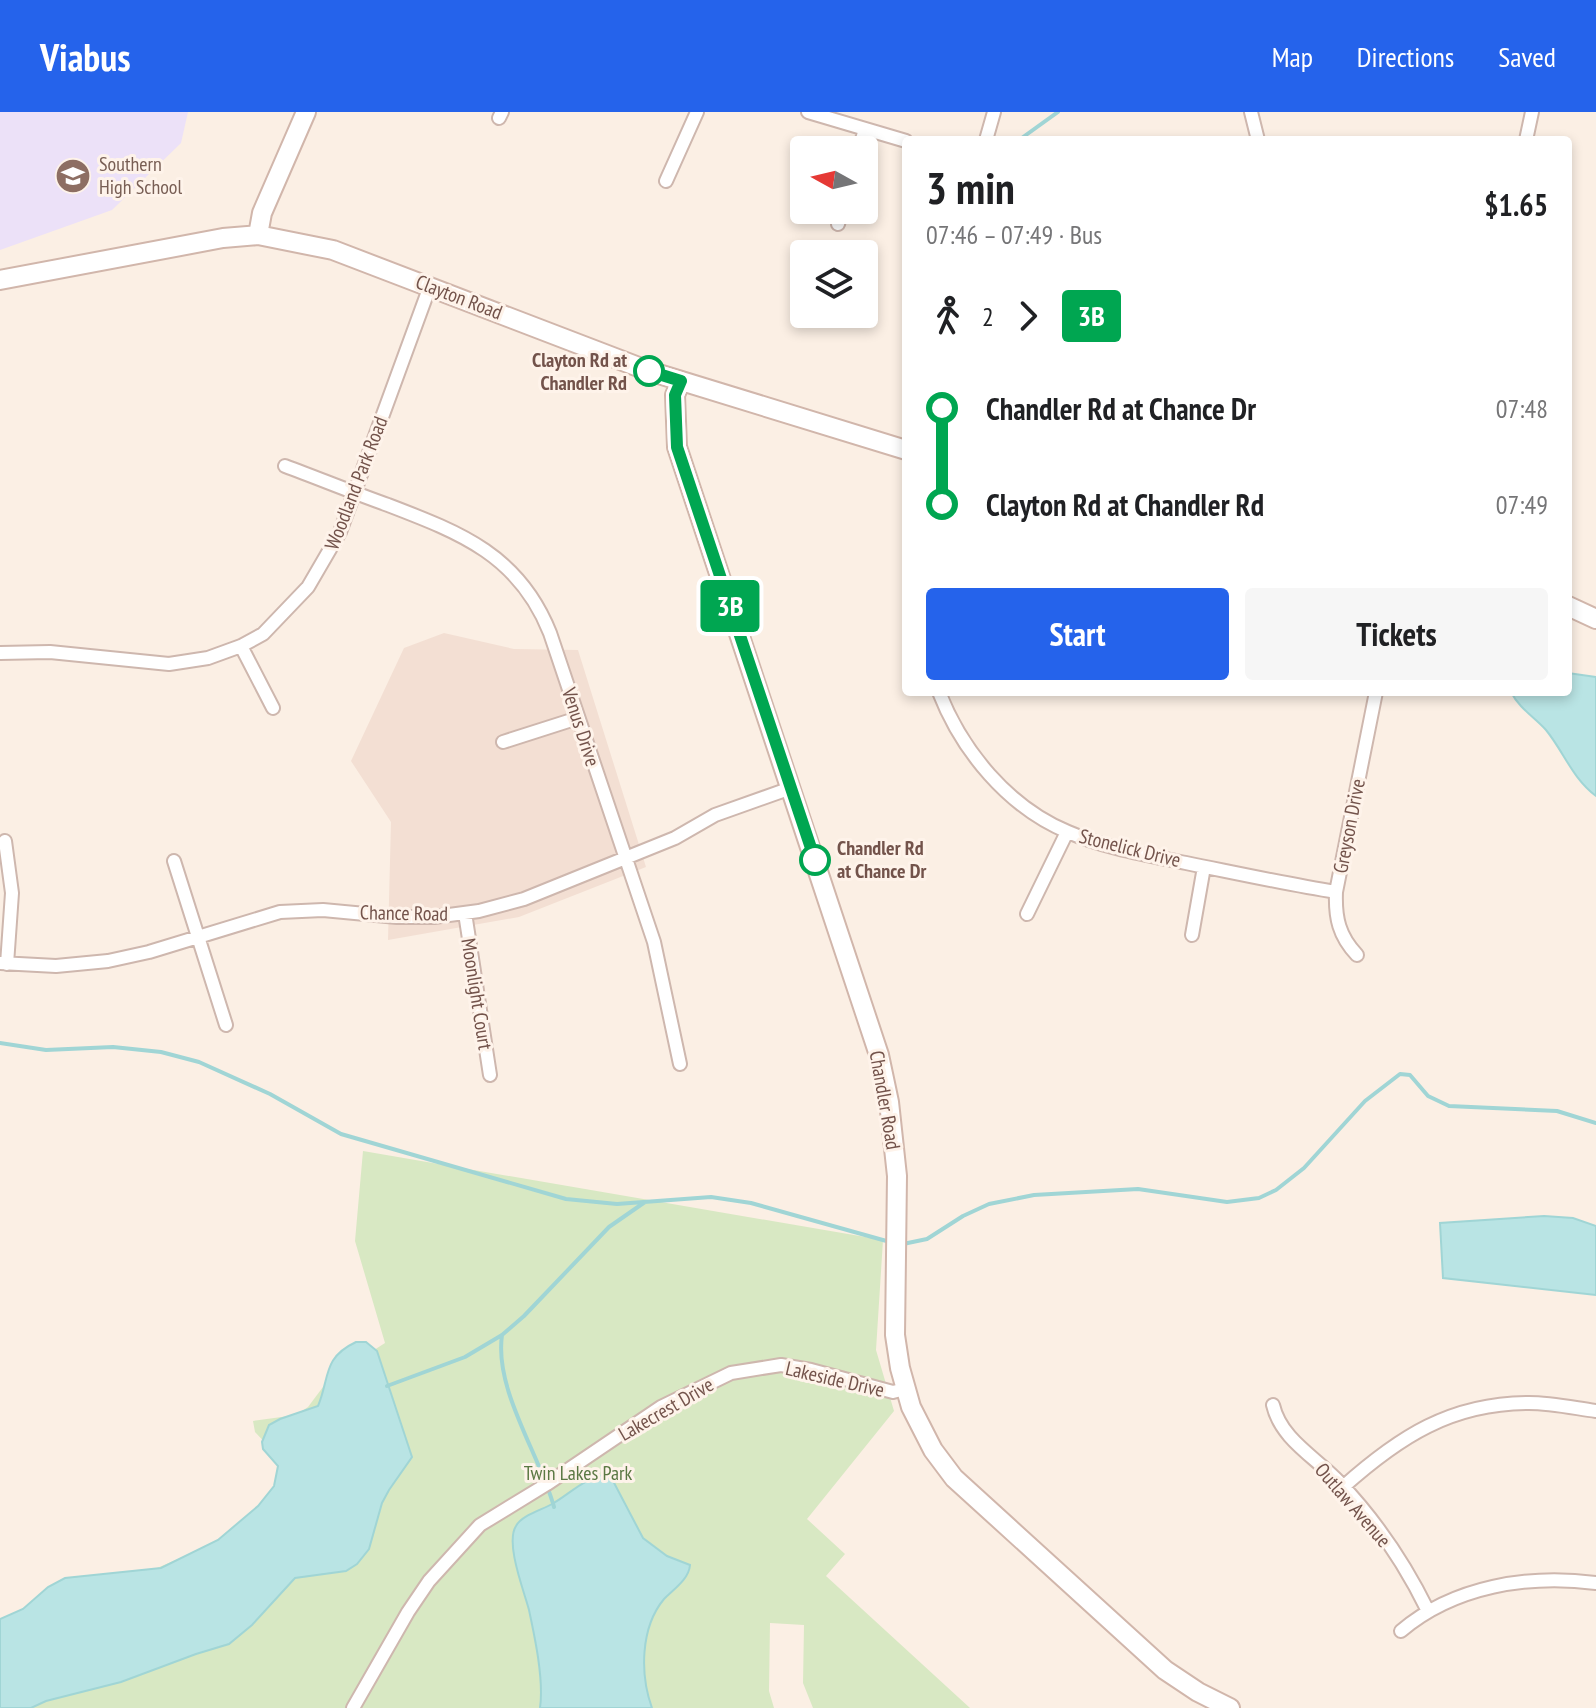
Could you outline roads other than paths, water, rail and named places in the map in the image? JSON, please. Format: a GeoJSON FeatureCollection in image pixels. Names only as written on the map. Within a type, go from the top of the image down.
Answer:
{"type":"FeatureCollection","features":[{"type":"Feature","properties":{"kind":"street"},"geometry":{"type":"LineString","coordinates":[[258,235],[262,213],[306,112]]}},
{"type":"Feature","properties":{"kind":"street"},"geometry":{"type":"LineString","coordinates":[[666,181],[697,112]]}},
{"type":"Feature","properties":{"kind":"street"},"geometry":{"type":"LineString","coordinates":[[808,112],[902,140]]}},
{"type":"Feature","properties":{"kind":"street"},"geometry":{"type":"LineString","coordinates":[[987,136],[994,112]]}},
{"type":"Feature","properties":{"kind":"street"},"geometry":{"type":"LineString","coordinates":[[1251,112],[1257,136]]}},
{"type":"Feature","properties":{"kind":"street"},"geometry":{"type":"LineString","coordinates":[[1527,136],[1532,112]]}},
{"type":"Feature","properties":{"kind":"street"},"geometry":{"type":"LineString","coordinates":[[863,136],[865,129]]}},
{"type":"Feature","properties":{"kind":"street","name":"Clayton Road"},"geometry":{"type":"LineString","coordinates":[[0,280],[223,238],[258,235],[333,250],[681,381],[902,449]]}},
{"type":"Feature","properties":{"kind":"street","name":"Woodland Park Road"},"geometry":{"type":"LineString","coordinates":[[0,653],[50,652],[169,664],[208,658],[263,634],[308,587],[340,532],[430,286]]}},
{"type":"Feature","properties":{"kind":"street","name":"Chandler Road"},"geometry":{"type":"LineString","coordinates":[[681,381],[675,395],[677,447],[871,1028],[889,1102],[898,1199],[895,1335],[905,1389],[918,1423],[954,1478],[980,1503],[1157,1663],[1224,1706]]}},
{"type":"Feature","properties":{"kind":"street","name":"Venus Drive"},"geometry":{"type":"LineString","coordinates":[[285,466],[455,531],[481,546],[513,573],[537,604],[659,961],[680,1064]]}},
{"type":"Feature","properties":{"kind":"street"},"geometry":{"type":"LineString","coordinates":[[1572,608],[1596,619]]}},
{"type":"Feature","properties":{"kind":"street"},"geometry":{"type":"LineString","coordinates":[[241,646],[273,708]]}},
{"type":"Feature","properties":{"kind":"street","name":"Stonelick Drive"},"geometry":{"type":"LineString","coordinates":[[941,696],[964,742],[990,774],[1036,815],[1067,832],[1124,850],[1336,892]]}},
{"type":"Feature","properties":{"kind":"street","name":"Greyson Drive"},"geometry":{"type":"LineString","coordinates":[[1357,955],[1341,934],[1337,922],[1336,892],[1375,696]]}},
{"type":"Feature","properties":{"kind":"street"},"geometry":{"type":"LineString","coordinates":[[503,742],[578,718]]}},
{"type":"Feature","properties":{"kind":"street","name":"Chance Road"},"geometry":{"type":"LineString","coordinates":[[4,964],[90,964],[149,952],[280,912],[336,910],[397,917],[465,913],[524,899],[675,838],[715,815],[791,788]]}},
{"type":"Feature","properties":{"kind":"street"},"geometry":{"type":"LineString","coordinates":[[1027,914],[1067,832]]}},
{"type":"Feature","properties":{"kind":"street"},"geometry":{"type":"LineString","coordinates":[[4,964],[12,893],[5,841]]}},
{"type":"Feature","properties":{"kind":"street"},"geometry":{"type":"LineString","coordinates":[[174,861],[226,1025]]}},
{"type":"Feature","properties":{"kind":"street"},"geometry":{"type":"LineString","coordinates":[[1192,935],[1204,867]]}},
{"type":"Feature","properties":{"kind":"street","name":"Moonlight Court"},"geometry":{"type":"LineString","coordinates":[[465,913],[490,1075]]}},
{"type":"Feature","properties":{"kind":"street","name":"Lakeside Drive"},"geometry":{"type":"LineString","coordinates":[[764,1367],[794,1366],[893,1392],[905,1389]]}},
{"type":"Feature","properties":{"kind":"street","name":"Lakecrest Drive"},"geometry":{"type":"LineString","coordinates":[[353,1708],[429,1581],[480,1525],[661,1407],[731,1373],[764,1367]]}},
{"type":"Feature","properties":{"kind":"street"},"geometry":{"type":"LineString","coordinates":[[1343,1487],[1373,1460],[1407,1436],[1443,1418],[1489,1405],[1532,1403],[1596,1411]]}},
{"type":"Feature","properties":{"kind":"street","name":"Outlaw Avenue"},"geometry":{"type":"LineString","coordinates":[[1273,1405],[1282,1429],[1343,1487],[1388,1541],[1428,1611]]}},
{"type":"Feature","properties":{"kind":"street"},"geometry":{"type":"LineString","coordinates":[[1401,1631],[1428,1611],[1508,1583],[1548,1578],[1596,1583]]}},
{"type":"Feature","properties":{"kind":"water"},"geometry":{"type":"Polygon","coordinates":[[[1572,674],[1596,677],[1596,796],[1574,773],[1546,730],[1514,698],[1572,696],[1572,674]]]}},
{"type":"Feature","properties":{"kind":"water"},"geometry":{"type":"Polygon","coordinates":[[[1544,1216],[1573,1218],[1596,1226],[1596,1295],[1443,1278],[1440,1223],[1544,1216]]]}},
{"type":"Feature","properties":{"kind":"water"},"geometry":{"type":"Polygon","coordinates":[[[356,1342],[366,1342],[377,1351],[412,1457],[382,1503],[369,1549],[357,1564],[346,1571],[295,1578],[252,1625],[229,1644],[121,1682],[46,1701],[31,1708],[0,1708],[0,1619],[23,1609],[48,1587],[65,1578],[161,1568],[218,1540],[258,1506],[274,1486],[278,1466],[263,1449],[262,1442],[269,1425],[318,1406],[332,1362],[345,1348],[356,1342]]]}},
{"type":"Feature","properties":{"kind":"water"},"geometry":{"type":"Polygon","coordinates":[[[606,1475],[612,1479],[643,1538],[667,1556],[690,1565],[684,1579],[656,1611],[646,1638],[645,1681],[652,1708],[540,1708],[538,1659],[514,1555],[513,1534],[519,1522],[527,1516],[552,1504],[584,1482],[606,1475]]]}},
{"type":"Feature","properties":{"kind":"waterway"},"geometry":{"type":"LineString","coordinates":[[1025,136],[1058,112]]}},
{"type":"Feature","properties":{"kind":"waterway"},"geometry":{"type":"LineString","coordinates":[[0,1043],[46,1050],[113,1047],[161,1052],[199,1062],[270,1094],[341,1134],[566,1199],[617,1204],[711,1197],[751,1203],[890,1242]]}},
{"type":"Feature","properties":{"kind":"waterway"},"geometry":{"type":"LineString","coordinates":[[903,1244],[927,1239],[989,1204],[1034,1195],[1138,1189],[1227,1202],[1259,1198],[1276,1190],[1304,1168],[1365,1101],[1400,1074],[1410,1075],[1428,1096],[1449,1106],[1557,1111],[1596,1123]]}},
{"type":"Feature","properties":{"kind":"waterway"},"geometry":{"type":"LineString","coordinates":[[387,1386],[465,1357],[502,1335],[609,1227],[645,1202]]}},
{"type":"Feature","properties":{"kind":"waterway"},"geometry":{"type":"LineString","coordinates":[[502,1335],[501,1356],[511,1400],[554,1507]]}},
{"type":"Feature","properties":{"kind":"place","name":"Southern High School"},"geometry":{"type":"Point","coordinates":[73,176]}},
{"type":"Feature","properties":{"kind":"place","name":"Clayton Rd at Chandler Rd"},"geometry":{"type":"Point","coordinates":[649,371]}},
{"type":"Feature","properties":{"kind":"place","name":"Chandler Rd at Chance Dr"},"geometry":{"type":"Point","coordinates":[815,860]}},
{"type":"Feature","properties":{"kind":"park label","name":"Twin Lakes Park"},"geometry":{"type":"Point","coordinates":[578,1473]}}]}
